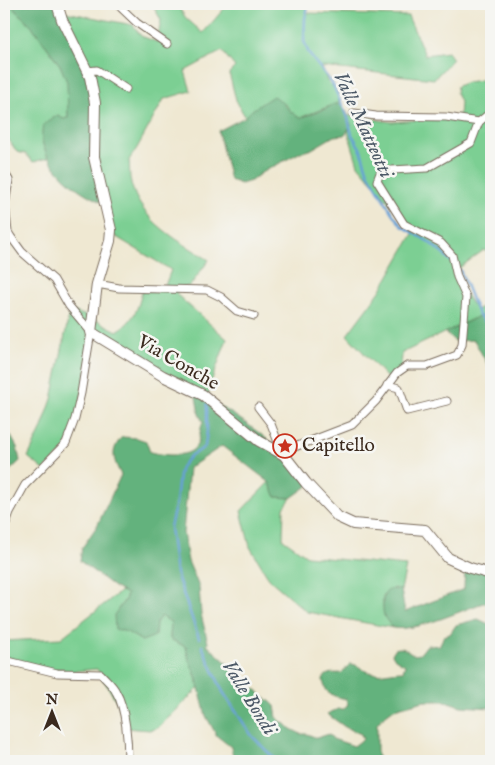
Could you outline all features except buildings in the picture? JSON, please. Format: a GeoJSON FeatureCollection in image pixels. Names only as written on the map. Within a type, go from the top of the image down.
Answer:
{"type":"FeatureCollection","features":[{"type":"Feature","properties":{"kind":"street"},"geometry":{"type":"LineString","coordinates":[[4,529],[10,512],[25,485],[66,443],[75,419],[81,394],[98,284],[110,241],[111,230],[94,157],[95,103],[90,77],[62,20],[57,4]]}},
{"type":"Feature","properties":{"kind":"street"},"geometry":{"type":"LineString","coordinates":[[117,4],[137,23],[167,44]]}},
{"type":"Feature","properties":{"kind":"street"},"geometry":{"type":"LineString","coordinates":[[87,71],[97,70],[126,88]]}},
{"type":"Feature","properties":{"kind":"street"},"geometry":{"type":"LineString","coordinates":[[284,455],[287,450],[352,425],[376,401],[397,373],[407,366],[427,366],[457,354],[462,345],[466,297],[457,277],[452,255],[441,243],[404,224],[377,180],[380,173],[392,170],[427,168],[471,143],[479,122],[491,112]]}},
{"type":"Feature","properties":{"kind":"street"},"geometry":{"type":"LineString","coordinates":[[354,113],[376,116],[446,117],[479,122]]}},
{"type":"Feature","properties":{"kind":"street"},"geometry":{"type":"LineString","coordinates":[[4,172],[8,180],[5,205],[10,237],[22,252],[54,280],[69,306],[91,332]]}},
{"type":"Feature","properties":{"kind":"street"},"geometry":{"type":"LineString","coordinates":[[98,284],[119,288],[207,290],[237,311],[254,316]]}},
{"type":"Feature","properties":{"kind":"street","name":"Via Conche"},"geometry":{"type":"LineString","coordinates":[[91,332],[163,376],[203,395],[259,441],[284,455],[306,484],[338,517],[353,524],[426,530],[448,558],[470,568],[491,574]]}},
{"type":"Feature","properties":{"kind":"street"},"geometry":{"type":"LineString","coordinates":[[387,385],[399,388],[407,411],[447,401]]}},
{"type":"Feature","properties":{"kind":"street"},"geometry":{"type":"LineString","coordinates":[[258,407],[272,424],[284,455]]}},
{"type":"Feature","properties":{"kind":"street"},"geometry":{"type":"LineString","coordinates":[[4,660],[57,673],[101,674],[116,692],[120,702],[128,761]]}},
{"type":"Feature","properties":{"kind":"green space"},"geometry":{"type":"Polygon","coordinates":[[[4,4],[9,4],[31,25],[60,65],[68,82],[68,118],[63,119],[58,115],[43,125],[42,142],[48,158],[33,162],[26,154],[17,152],[4,133],[4,4]]]}},
{"type":"Feature","properties":{"kind":"green space"},"geometry":{"type":"Polygon","coordinates":[[[9,4],[58,4],[95,99],[95,131],[104,203],[85,194],[67,180],[52,164],[47,154],[42,139],[43,125],[58,115],[63,119],[68,118],[67,82],[60,65],[31,25],[9,4]]]}},
{"type":"Feature","properties":{"kind":"green space"},"geometry":{"type":"Polygon","coordinates":[[[152,4],[176,4],[186,18],[203,33],[228,4],[307,4],[308,13],[408,16],[425,55],[448,52],[453,59],[434,79],[322,67],[327,81],[338,92],[339,104],[300,118],[293,114],[285,104],[252,110],[245,117],[236,100],[229,73],[235,67],[222,51],[185,71],[191,91],[164,99],[129,160],[130,175],[136,197],[152,219],[173,237],[209,260],[190,286],[179,288],[176,294],[227,339],[210,385],[208,398],[94,331],[77,419],[66,448],[44,470],[28,457],[41,430],[52,399],[70,310],[92,318],[117,331],[131,319],[139,304],[142,292],[164,288],[171,270],[113,235],[60,11],[133,25],[141,36],[157,42],[161,20],[152,4]]]}},
{"type":"Feature","properties":{"kind":"green space"},"geometry":{"type":"Polygon","coordinates":[[[491,74],[491,255],[484,250],[455,271],[464,292],[476,310],[491,302],[491,323],[489,320],[479,316],[402,353],[401,369],[389,380],[347,335],[380,291],[414,232],[358,165],[348,132],[351,125],[347,115],[392,122],[459,117],[460,102],[456,93],[457,86],[467,82],[487,79],[491,74]]]}},
{"type":"Feature","properties":{"kind":"green space"},"geometry":{"type":"Polygon","coordinates":[[[273,96],[300,118],[334,104],[339,104],[346,110],[351,125],[345,135],[334,136],[312,149],[299,153],[261,173],[251,181],[241,184],[230,180],[218,131],[245,117],[273,96]]]}},
{"type":"Feature","properties":{"kind":"green space"},"geometry":{"type":"Polygon","coordinates":[[[479,316],[485,316],[491,323],[491,371],[474,340],[455,341],[445,333],[479,316]]]}},
{"type":"Feature","properties":{"kind":"green space"},"geometry":{"type":"Polygon","coordinates":[[[195,392],[252,427],[273,444],[289,459],[309,485],[291,498],[276,497],[269,482],[222,446],[189,468],[183,533],[188,561],[199,587],[201,614],[207,645],[226,662],[231,670],[275,706],[277,718],[291,729],[317,738],[329,734],[333,739],[354,746],[363,739],[361,734],[345,727],[327,714],[338,709],[344,709],[348,705],[346,699],[334,696],[328,692],[323,679],[325,676],[331,673],[342,673],[350,664],[371,673],[403,671],[405,665],[395,659],[392,654],[395,649],[403,649],[415,655],[420,654],[427,645],[439,646],[444,636],[450,634],[456,625],[478,619],[491,625],[491,708],[461,706],[445,701],[424,701],[394,709],[377,724],[377,755],[381,761],[234,761],[231,747],[217,736],[206,716],[196,676],[186,647],[170,639],[171,622],[161,616],[156,623],[155,636],[142,641],[127,632],[115,629],[114,615],[127,594],[114,587],[80,561],[82,548],[97,526],[121,475],[114,455],[118,442],[122,437],[137,438],[146,441],[150,452],[177,455],[190,452],[198,442],[203,422],[199,414],[195,392]]]}},
{"type":"Feature","properties":{"kind":"green space"},"geometry":{"type":"Polygon","coordinates":[[[4,427],[17,447],[20,461],[4,478],[4,427]]]}},
{"type":"Feature","properties":{"kind":"green space"},"geometry":{"type":"Polygon","coordinates":[[[269,482],[276,497],[291,498],[284,508],[283,539],[307,556],[406,566],[401,590],[394,588],[383,596],[384,613],[393,628],[307,612],[270,580],[250,547],[241,511],[269,482]]]}},
{"type":"Feature","properties":{"kind":"green space"},"geometry":{"type":"Polygon","coordinates":[[[465,565],[491,572],[491,603],[483,603],[413,627],[393,628],[385,618],[383,600],[389,590],[401,590],[405,612],[464,589],[465,565]]]}},
{"type":"Feature","properties":{"kind":"green space"},"geometry":{"type":"Polygon","coordinates":[[[121,591],[127,594],[118,609],[127,632],[142,641],[161,616],[171,622],[170,639],[186,647],[199,688],[158,728],[150,730],[124,728],[125,716],[97,669],[54,673],[4,656],[4,641],[61,638],[121,591]]]}},
{"type":"Feature","properties":{"kind":"waterway","name":"Valle Matteotti"},"geometry":{"type":"LineString","coordinates":[[309,4],[305,18],[304,41],[309,54],[332,83],[348,118],[352,135],[360,148],[368,173],[402,226],[429,242],[451,261]]}},
{"type":"Feature","properties":{"kind":"waterway","name":"Valle Matteotti"},"geometry":{"type":"LineString","coordinates":[[460,270],[478,314],[491,330]]}},
{"type":"Feature","properties":{"kind":"waterway","name":"Valle Bondi"},"geometry":{"type":"LineString","coordinates":[[199,638],[176,573],[170,527],[176,503],[181,467],[191,455],[205,446],[207,404]]}},
{"type":"Feature","properties":{"kind":"waterway","name":"Valle Bondi"},"geometry":{"type":"LineString","coordinates":[[202,646],[223,692],[252,736],[277,761]]}},
{"type":"Feature","properties":{"kind":"place","name":"Capitello"},"geometry":{"type":"Point","coordinates":[285,446]}}]}
